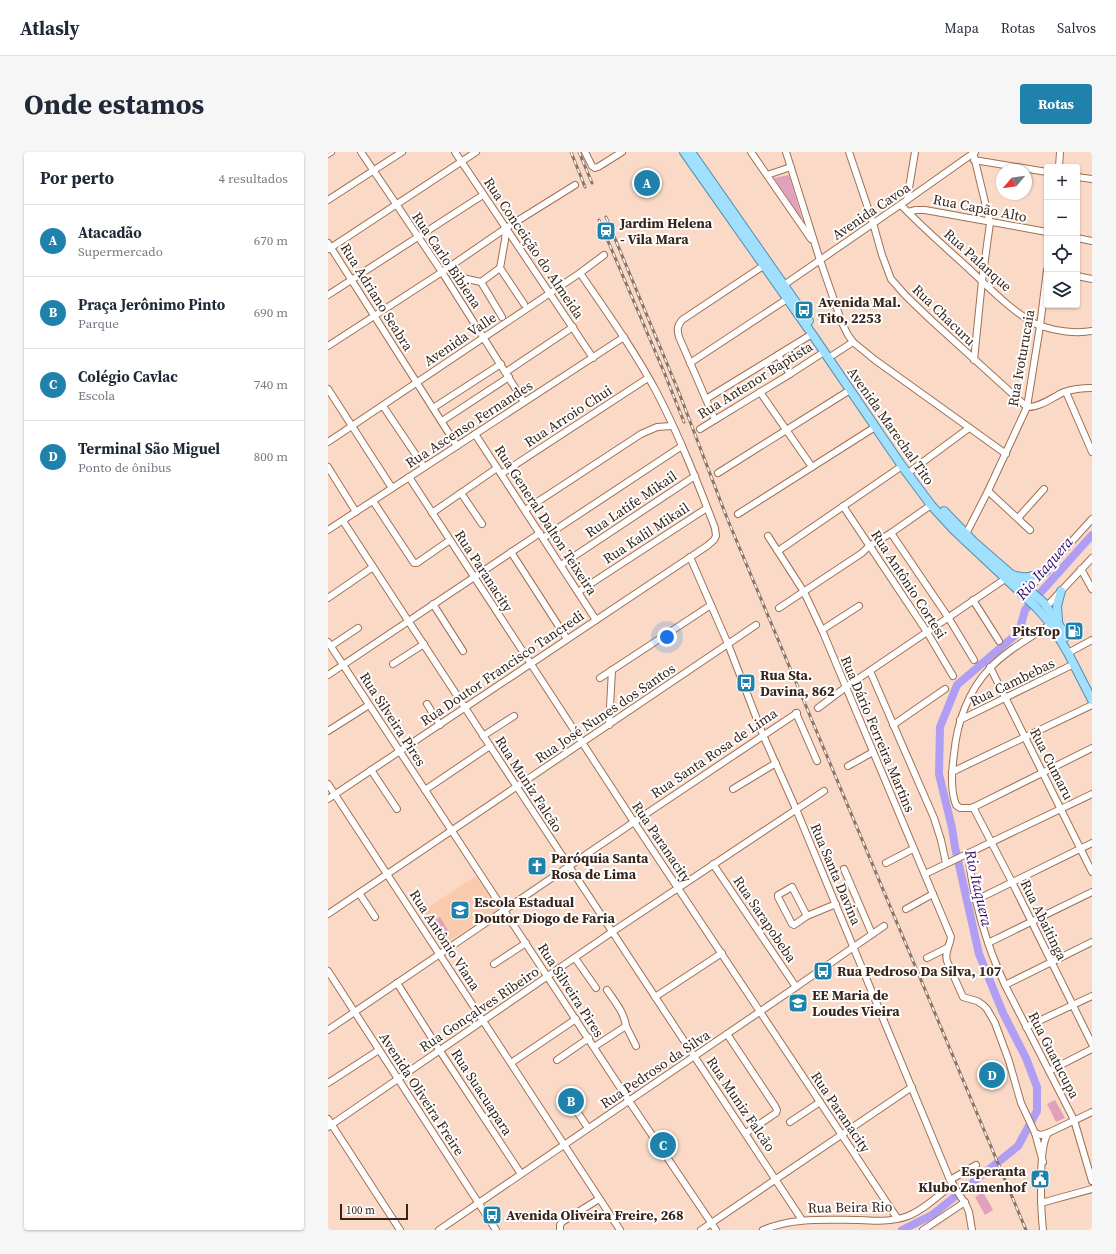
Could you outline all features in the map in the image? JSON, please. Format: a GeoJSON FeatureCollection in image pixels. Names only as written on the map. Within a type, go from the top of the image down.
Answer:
{"type":"FeatureCollection","features":[{"type":"Feature","properties":{"kind":"main road","name":"Avenida Marechal Tito"},"geometry":{"type":"LineString","coordinates":[[684,152],[833,355],[936,503],[1008,577]]}},
{"type":"Feature","properties":{"kind":"main road","name":"Avenida Marechal Tito"},"geometry":{"type":"LineString","coordinates":[[692,152],[766,264]]}},
{"type":"Feature","properties":{"kind":"main road","name":"Avenida Marechal Tito"},"geometry":{"type":"LineString","coordinates":[[782,286],[787,299],[902,466],[931,505],[954,530],[1028,594],[1055,623],[1092,690]]}},
{"type":"Feature","properties":{"kind":"main road"},"geometry":{"type":"LineString","coordinates":[[1008,577],[1028,577],[1046,571]]}},
{"type":"Feature","properties":{"kind":"main road"},"geometry":{"type":"LineString","coordinates":[[1055,623],[1061,591]]}},
{"type":"Feature","properties":{"kind":"main road","name":"Avenida Marechal Tito"},"geometry":{"type":"LineString","coordinates":[[1071,652],[1074,664],[1092,700]]}},
{"type":"Feature","properties":{"kind":"street","name":"Rua Carlo Bibiena"},"geometry":{"type":"LineString","coordinates":[[362,152],[442,272],[524,402]]}},
{"type":"Feature","properties":{"kind":"street"},"geometry":{"type":"LineString","coordinates":[[328,200],[402,152]]}},
{"type":"Feature","properties":{"kind":"street","name":"Rua Conceição do Almeida"},"geometry":{"type":"LineString","coordinates":[[455,152],[593,358]]}},
{"type":"Feature","properties":{"kind":"street"},"geometry":{"type":"LineString","coordinates":[[329,246],[476,152]]}},
{"type":"Feature","properties":{"kind":"street"},"geometry":{"type":"LineString","coordinates":[[585,152],[592,166],[595,168],[598,168],[622,152]]}},
{"type":"Feature","properties":{"kind":"street"},"geometry":{"type":"LineString","coordinates":[[751,152],[815,244]]}},
{"type":"Feature","properties":{"kind":"street"},"geometry":{"type":"LineString","coordinates":[[786,152],[820,260],[842,323],[853,342],[875,360],[1006,454]]}},
{"type":"Feature","properties":{"kind":"street","name":"Rua Chacuru"},"geometry":{"type":"LineString","coordinates":[[849,152],[891,279],[974,360],[1027,407]]}},
{"type":"Feature","properties":{"kind":"street"},"geometry":{"type":"LineString","coordinates":[[853,164],[855,152]]}},
{"type":"Feature","properties":{"kind":"street"},"geometry":{"type":"LineString","coordinates":[[907,200],[915,152]]}},
{"type":"Feature","properties":{"kind":"street"},"geometry":{"type":"LineString","coordinates":[[974,152],[974,160],[990,223],[982,281],[974,360]]}},
{"type":"Feature","properties":{"kind":"street","name":"Avenida Cavoa"},"geometry":{"type":"LineString","coordinates":[[782,286],[901,205],[974,152]]}},
{"type":"Feature","properties":{"kind":"street"},"geometry":{"type":"LineString","coordinates":[[1059,164],[1060,152]]}},
{"type":"Feature","properties":{"kind":"street"},"geometry":{"type":"LineString","coordinates":[[974,160],[1044,172]]}},
{"type":"Feature","properties":{"kind":"street"},"geometry":{"type":"LineString","coordinates":[[767,175],[791,168]]}},
{"type":"Feature","properties":{"kind":"street"},"geometry":{"type":"LineString","coordinates":[[1080,177],[1092,179]]}},
{"type":"Feature","properties":{"kind":"street"},"geometry":{"type":"LineString","coordinates":[[328,346],[442,272],[506,228],[574,186]]}},
{"type":"Feature","properties":{"kind":"street"},"geometry":{"type":"LineString","coordinates":[[328,295],[417,236],[483,195]]}},
{"type":"Feature","properties":{"kind":"street","name":"Rua Palanque"},"geometry":{"type":"LineString","coordinates":[[901,205],[982,281],[1028,320],[1040,326],[1074,332],[1092,331]]}},
{"type":"Feature","properties":{"kind":"street","name":"Rua Capão Alto"},"geometry":{"type":"LineString","coordinates":[[908,212],[925,210],[990,223],[1044,232]]}},
{"type":"Feature","properties":{"kind":"street"},"geometry":{"type":"LineString","coordinates":[[481,282],[500,268],[506,228]]}},
{"type":"Feature","properties":{"kind":"street"},"geometry":{"type":"LineString","coordinates":[[1080,239],[1092,241]]}},
{"type":"Feature","properties":{"kind":"street","name":"Rua Adriano Seabra"},"geometry":{"type":"LineString","coordinates":[[329,246],[457,446]]}},
{"type":"Feature","properties":{"kind":"street","name":"Avenida Valle"},"geometry":{"type":"LineString","coordinates":[[328,442],[580,273],[604,255]]}},
{"type":"Feature","properties":{"kind":"street"},"geometry":{"type":"LineString","coordinates":[[715,420],[690,363],[677,328],[680,323],[766,264]]}},
{"type":"Feature","properties":{"kind":"street"},"geometry":{"type":"LineString","coordinates":[[500,268],[524,304]]}},
{"type":"Feature","properties":{"kind":"street","name":"Rua Ivoturucaia"},"geometry":{"type":"LineString","coordinates":[[966,534],[1006,454],[1027,407],[1047,272]]}},
{"type":"Feature","properties":{"kind":"street"},"geometry":{"type":"LineString","coordinates":[[580,273],[624,337],[658,396],[682,446],[707,508]]}},
{"type":"Feature","properties":{"kind":"street"},"geometry":{"type":"LineString","coordinates":[[453,276],[481,282],[502,317]]}},
{"type":"Feature","properties":{"kind":"street"},"geometry":{"type":"LineString","coordinates":[[1080,277],[1092,279]]}},
{"type":"Feature","properties":{"kind":"street"},"geometry":{"type":"LineString","coordinates":[[690,363],[787,299]]}},
{"type":"Feature","properties":{"kind":"street"},"geometry":{"type":"LineString","coordinates":[[442,421],[573,327]]}},
{"type":"Feature","properties":{"kind":"street"},"geometry":{"type":"LineString","coordinates":[[706,399],[812,334]]}},
{"type":"Feature","properties":{"kind":"street","name":"Rua Ascenso Fernandes"},"geometry":{"type":"LineString","coordinates":[[328,530],[624,337]]}},
{"type":"Feature","properties":{"kind":"street"},"geometry":{"type":"LineString","coordinates":[[833,355],[853,342]]}},
{"type":"Feature","properties":{"kind":"street","name":"Rua Antenor Baptista"},"geometry":{"type":"LineString","coordinates":[[700,429],[824,352]]}},
{"type":"Feature","properties":{"kind":"street"},"geometry":{"type":"LineString","coordinates":[[778,355],[790,374]]}},
{"type":"Feature","properties":{"kind":"street"},"geometry":{"type":"LineString","coordinates":[[433,408],[501,364]]}},
{"type":"Feature","properties":{"kind":"street","name":"Rua Arroio Chui"},"geometry":{"type":"LineString","coordinates":[[432,513],[648,378]]}},
{"type":"Feature","properties":{"kind":"street"},"geometry":{"type":"LineString","coordinates":[[1027,407],[1034,406],[1075,389],[1092,388]]}},
{"type":"Feature","properties":{"kind":"street"},"geometry":{"type":"LineString","coordinates":[[328,390],[392,488]]}},
{"type":"Feature","properties":{"kind":"street"},"geometry":{"type":"LineString","coordinates":[[718,473],[850,390]]}},
{"type":"Feature","properties":{"kind":"street"},"geometry":{"type":"LineString","coordinates":[[760,392],[812,467]]}},
{"type":"Feature","properties":{"kind":"street"},"geometry":{"type":"LineString","coordinates":[[1066,392],[1092,452]]}},
{"type":"Feature","properties":{"kind":"street"},"geometry":{"type":"LineString","coordinates":[[383,406],[424,467]]}},
{"type":"Feature","properties":{"kind":"street"},"geometry":{"type":"LineString","coordinates":[[525,510],[641,434],[652,428],[672,426]]}},
{"type":"Feature","properties":{"kind":"street"},"geometry":{"type":"LineString","coordinates":[[738,514],[875,427]]}},
{"type":"Feature","properties":{"kind":"street"},"geometry":{"type":"LineString","coordinates":[[912,470],[969,428]]}},
{"type":"Feature","properties":{"kind":"street","name":"Rua General Dalton Teixeira"},"geometry":{"type":"LineString","coordinates":[[475,434],[596,620]]}},
{"type":"Feature","properties":{"kind":"street"},"geometry":{"type":"LineString","coordinates":[[328,675],[408,620],[512,552],[542,536],[682,446]]}},
{"type":"Feature","properties":{"kind":"street"},"geometry":{"type":"LineString","coordinates":[[778,551],[902,466]]}},
{"type":"Feature","properties":{"kind":"street"},"geometry":{"type":"LineString","coordinates":[[328,467],[356,512]]}},
{"type":"Feature","properties":{"kind":"street","name":"Rua Latife Mikail"},"geometry":{"type":"LineString","coordinates":[[561,565],[694,476]]}},
{"type":"Feature","properties":{"kind":"street","name":"Rua Paranacity"},"geometry":{"type":"LineString","coordinates":[[409,477],[634,822],[897,1218]]}},
{"type":"Feature","properties":{"kind":"street"},"geometry":{"type":"LineString","coordinates":[[1018,518],[1044,489]]}},
{"type":"Feature","properties":{"kind":"street"},"geometry":{"type":"LineString","coordinates":[[988,491],[1030,530]]}},
{"type":"Feature","properties":{"kind":"street"},"geometry":{"type":"LineString","coordinates":[[462,493],[482,524]]}},
{"type":"Feature","properties":{"kind":"street"},"geometry":{"type":"LineString","coordinates":[[373,501],[414,563],[450,540]]}},
{"type":"Feature","properties":{"kind":"street"},"geometry":{"type":"LineString","coordinates":[[780,608],[931,505]]}},
{"type":"Feature","properties":{"kind":"street","name":"Rua Antônio Cortesi"},"geometry":{"type":"LineString","coordinates":[[843,506],[927,632],[953,676]]}},
{"type":"Feature","properties":{"kind":"street","name":"Rua Doutor Francisco Tancredi"},"geometry":{"type":"LineString","coordinates":[[328,800],[711,543],[716,536],[715,528],[707,508]]}},
{"type":"Feature","properties":{"kind":"street","name":"Rua Kalil Mikail"},"geometry":{"type":"LineString","coordinates":[[578,592],[707,508]]}},
{"type":"Feature","properties":{"kind":"street"},"geometry":{"type":"LineString","coordinates":[[1028,594],[1046,571],[1092,519]]}},
{"type":"Feature","properties":{"kind":"street","name":"Rua Muniz Falcão"},"geometry":{"type":"LineString","coordinates":[[343,521],[802,1220]]}},
{"type":"Feature","properties":{"kind":"street"},"geometry":{"type":"LineString","coordinates":[[1085,526],[1092,524]]}},
{"type":"Feature","properties":{"kind":"street"},"geometry":{"type":"LineString","coordinates":[[891,533],[948,617],[974,660]]}},
{"type":"Feature","properties":{"kind":"street","name":"Rua Dário Ferreira Martins"},"geometry":{"type":"LineString","coordinates":[[768,536],[804,592],[822,630],[950,937],[950,942],[945,956],[946,961],[963,997],[977,1000],[987,1009],[1009,1061],[1021,1103],[1034,1132]]}},
{"type":"Feature","properties":{"kind":"street"},"geometry":{"type":"LineString","coordinates":[[512,552],[567,639]]}},
{"type":"Feature","properties":{"kind":"street","name":"Rua Santa Davina"},"geometry":{"type":"LineString","coordinates":[[690,557],[728,644],[763,735],[796,809],[912,1088],[953,1184],[964,1200],[969,1212],[972,1230]]}},
{"type":"Feature","properties":{"kind":"street"},"geometry":{"type":"LineString","coordinates":[[1041,607],[1061,591],[1092,558]]}},
{"type":"Feature","properties":{"kind":"street"},"geometry":{"type":"LineString","coordinates":[[328,598],[374,567]]}},
{"type":"Feature","properties":{"kind":"street"},"geometry":{"type":"LineString","coordinates":[[1081,569],[1092,589]]}},
{"type":"Feature","properties":{"kind":"street"},"geometry":{"type":"LineString","coordinates":[[818,708],[846,686],[1008,577]]}},
{"type":"Feature","properties":{"kind":"street"},"geometry":{"type":"LineString","coordinates":[[973,600],[999,641]]}},
{"type":"Feature","properties":{"kind":"street"},"geometry":{"type":"LineString","coordinates":[[433,604],[463,651]]}},
{"type":"Feature","properties":{"kind":"street"},"geometry":{"type":"LineString","coordinates":[[600,678],[711,605]]}},
{"type":"Feature","properties":{"kind":"street"},"geometry":{"type":"LineString","coordinates":[[822,630],[859,606]]}},
{"type":"Feature","properties":{"kind":"street"},"geometry":{"type":"LineString","coordinates":[[1055,623],[1010,652],[990,667],[980,679],[960,720],[954,745],[952,772],[956,805],[960,808],[969,808],[974,806],[1092,748]]}},
{"type":"Feature","properties":{"kind":"street","name":"Rua José Nunes dos Santos"},"geometry":{"type":"LineString","coordinates":[[328,914],[756,625]]}},
{"type":"Feature","properties":{"kind":"street"},"geometry":{"type":"LineString","coordinates":[[329,644],[358,628]]}},
{"type":"Feature","properties":{"kind":"street"},"geometry":{"type":"LineString","coordinates":[[1071,652],[1092,640]]}},
{"type":"Feature","properties":{"kind":"street","name":"Rua Silveira Pires"},"geometry":{"type":"LineString","coordinates":[[329,644],[716,1230]]}},
{"type":"Feature","properties":{"kind":"street"},"geometry":{"type":"LineString","coordinates":[[394,664],[424,644]]}},
{"type":"Feature","properties":{"kind":"street","name":"Rua Cambebas"},"geometry":{"type":"LineString","coordinates":[[960,720],[1074,664]]}},
{"type":"Feature","properties":{"kind":"street","name":"Rua Cumaru"},"geometry":{"type":"LineString","coordinates":[[990,667],[1092,872]]}},
{"type":"Feature","properties":{"kind":"street"},"geometry":{"type":"LineString","coordinates":[[609,725],[612,670]]}},
{"type":"Feature","properties":{"kind":"street"},"geometry":{"type":"LineString","coordinates":[[870,670],[938,832],[948,862]]}},
{"type":"Feature","properties":{"kind":"street"},"geometry":{"type":"LineString","coordinates":[[893,725],[945,689]]}},
{"type":"Feature","properties":{"kind":"street"},"geometry":{"type":"LineString","coordinates":[[427,704],[440,724]]}},
{"type":"Feature","properties":{"kind":"street"},"geometry":{"type":"LineString","coordinates":[[328,731],[369,705]]}},
{"type":"Feature","properties":{"kind":"street"},"geometry":{"type":"LineString","coordinates":[[952,772],[1092,705]]}},
{"type":"Feature","properties":{"kind":"street","name":"Rua Santa Rosa de Lima"},"geometry":{"type":"LineString","coordinates":[[328,1030],[797,713],[817,761]]}},
{"type":"Feature","properties":{"kind":"street"},"geometry":{"type":"LineString","coordinates":[[483,736],[514,716]]}},
{"type":"Feature","properties":{"kind":"street"},"geometry":{"type":"LineString","coordinates":[[425,790],[490,746]]}},
{"type":"Feature","properties":{"kind":"street"},"geometry":{"type":"LineString","coordinates":[[848,766],[873,752]]}},
{"type":"Feature","properties":{"kind":"street"},"geometry":{"type":"LineString","coordinates":[[733,788],[776,763]]}},
{"type":"Feature","properties":{"kind":"street"},"geometry":{"type":"LineString","coordinates":[[371,770],[397,809]]}},
{"type":"Feature","properties":{"kind":"street","name":"Rua Antônio Viana"},"geometry":{"type":"LineString","coordinates":[[328,784],[620,1230]]}},
{"type":"Feature","properties":{"kind":"street","name":"Rua Gonçalves Ribeiro"},"geometry":{"type":"LineString","coordinates":[[329,1124],[440,1051],[713,864],[824,791]]}},
{"type":"Feature","properties":{"kind":"street"},"geometry":{"type":"LineString","coordinates":[[924,874],[1092,794]]}},
{"type":"Feature","properties":{"kind":"street","name":"Rua Abaitinga"},"geometry":{"type":"LineString","coordinates":[[974,806],[1092,1044]]}},
{"type":"Feature","properties":{"kind":"street"},"geometry":{"type":"LineString","coordinates":[[976,900],[1092,843]]}},
{"type":"Feature","properties":{"kind":"street"},"geometry":{"type":"LineString","coordinates":[[886,863],[913,849]]}},
{"type":"Feature","properties":{"kind":"street"},"geometry":{"type":"LineString","coordinates":[[966,854],[976,900],[988,943],[1092,892]]}},
{"type":"Feature","properties":{"kind":"street","name":"Rua Sarapobeba"},"geometry":{"type":"LineString","coordinates":[[713,864],[796,987]]}},
{"type":"Feature","properties":{"kind":"street"},"geometry":{"type":"LineString","coordinates":[[844,869],[872,934]]}},
{"type":"Feature","properties":{"kind":"street"},"geometry":{"type":"LineString","coordinates":[[807,916],[793,887],[791,886],[777,896],[792,924],[795,924],[807,916],[836,904]]}},
{"type":"Feature","properties":{"kind":"street"},"geometry":{"type":"LineString","coordinates":[[359,893],[375,917]]}},
{"type":"Feature","properties":{"kind":"street"},"geometry":{"type":"LineString","coordinates":[[906,909],[933,894]]}},
{"type":"Feature","properties":{"kind":"street","name":"Rua Pedroso da Silva"},"geometry":{"type":"LineString","coordinates":[[439,1230],[854,948],[884,926]]}},
{"type":"Feature","properties":{"kind":"street"},"geometry":{"type":"LineString","coordinates":[[1005,985],[1092,942]]}},
{"type":"Feature","properties":{"kind":"street"},"geometry":{"type":"LineString","coordinates":[[494,964],[526,943]]}},
{"type":"Feature","properties":{"kind":"street","name":"Rua Guatucupa"},"geometry":{"type":"LineString","coordinates":[[988,943],[1005,985],[1074,1120],[1089,1159],[1092,1181]]}},
{"type":"Feature","properties":{"kind":"street"},"geometry":{"type":"LineString","coordinates":[[927,958],[947,948]]}},
{"type":"Feature","properties":{"kind":"street"},"geometry":{"type":"LineString","coordinates":[[655,997],[722,953]]}},
{"type":"Feature","properties":{"kind":"street"},"geometry":{"type":"LineString","coordinates":[[575,958],[596,988]]}},
{"type":"Feature","properties":{"kind":"street","name":"Avenida Oliveira Freire"},"geometry":{"type":"LineString","coordinates":[[328,971],[496,1230]]}},
{"type":"Feature","properties":{"kind":"street","name":"Rua Suacuapara"},"geometry":{"type":"LineString","coordinates":[[397,983],[521,1174]]}},
{"type":"Feature","properties":{"kind":"street"},"geometry":{"type":"LineString","coordinates":[[607,990],[621,1010],[625,1018],[626,1026],[636,1046]]}},
{"type":"Feature","properties":{"kind":"street"},"geometry":{"type":"LineString","coordinates":[[1026,1027],[1092,996]]}},
{"type":"Feature","properties":{"kind":"street"},"geometry":{"type":"LineString","coordinates":[[511,1063],[576,1019]]}},
{"type":"Feature","properties":{"kind":"street"},"geometry":{"type":"LineString","coordinates":[[594,1047],[626,1026]]}},
{"type":"Feature","properties":{"kind":"street"},"geometry":{"type":"LineString","coordinates":[[727,1034],[777,1110],[776,1113],[746,1133]]}},
{"type":"Feature","properties":{"kind":"street"},"geometry":{"type":"LineString","coordinates":[[557,1060],[589,1038]]}},
{"type":"Feature","properties":{"kind":"street"},"geometry":{"type":"LineString","coordinates":[[1049,1071],[1092,1049]]}},
{"type":"Feature","properties":{"kind":"street"},"geometry":{"type":"LineString","coordinates":[[328,1084],[379,1050]]}},
{"type":"Feature","properties":{"kind":"street"},"geometry":{"type":"LineString","coordinates":[[701,1230],[912,1088]]}},
{"type":"Feature","properties":{"kind":"street"},"geometry":{"type":"LineString","coordinates":[[790,1122],[820,1102]]}},
{"type":"Feature","properties":{"kind":"street"},"geometry":{"type":"LineString","coordinates":[[576,1110],[588,1128]]}},
{"type":"Feature","properties":{"kind":"street"},"geometry":{"type":"LineString","coordinates":[[1034,1132],[1041,1134],[1048,1133],[1092,1112]]}},
{"type":"Feature","properties":{"kind":"street"},"geometry":{"type":"LineString","coordinates":[[329,1124],[400,1230]]}},
{"type":"Feature","properties":{"kind":"street"},"geometry":{"type":"LineString","coordinates":[[1034,1132],[1043,1162]]}},
{"type":"Feature","properties":{"kind":"street"},"geometry":{"type":"LineString","coordinates":[[1043,1230],[1041,1203],[1043,1162],[1045,1139],[1048,1133]]}},
{"type":"Feature","properties":{"kind":"street","name":"Rua Beira Rio"},"geometry":{"type":"LineString","coordinates":[[762,1230],[802,1220],[885,1220],[908,1216],[924,1207],[976,1165]]}},
{"type":"Feature","properties":{"kind":"street"},"geometry":{"type":"LineString","coordinates":[[1041,1203],[1092,1189]]}},
{"type":"Feature","properties":{"kind":"street"},"geometry":{"type":"LineString","coordinates":[[560,1228],[564,1221],[599,1199]]}},
{"type":"Feature","properties":{"kind":"street"},"geometry":{"type":"LineString","coordinates":[[923,1230],[964,1200]]}},
{"type":"Feature","properties":{"kind":"shaded area"},"geometry":{"type":"Polygon","coordinates":[[[789,175],[802,219],[774,178],[789,175]]]}},
{"type":"Feature","properties":{"kind":"shaded area","name":"Escola Estadual Doutor Diogo de Faria"},"geometry":{"type":"Polygon","coordinates":[[[476,876],[498,909],[443,945],[421,912],[476,876]]]}},
{"type":"Feature","properties":{"kind":"shaded area"},"geometry":{"type":"Polygon","coordinates":[[[440,917],[449,932],[440,938],[431,923],[440,917]]]}},
{"type":"Feature","properties":{"kind":"shaded area"},"geometry":{"type":"Polygon","coordinates":[[[1055,1100],[1065,1118],[1056,1122],[1047,1104],[1055,1100]]]}},
{"type":"Feature","properties":{"kind":"shaded area"},"geometry":{"type":"Polygon","coordinates":[[[983,1192],[993,1210],[985,1215],[975,1197],[983,1192]]]}},
{"type":"Feature","properties":{"kind":"waterway","name":"Rio Itaquera"},"geometry":{"type":"LineString","coordinates":[[902,1230],[932,1215],[1018,1146],[1037,1111],[1037,1087],[1026,1058],[1003,1013],[979,954],[939,774],[940,727],[957,685],[1019,632],[1025,610],[1092,535]]}},
{"type":"Feature","properties":{"kind":"railway"},"geometry":{"type":"LineString","coordinates":[[571,152],[585,187]]}},
{"type":"Feature","properties":{"kind":"railway"},"geometry":{"type":"LineString","coordinates":[[579,152],[592,183]]}},
{"type":"Feature","properties":{"kind":"railway"},"geometry":{"type":"LineString","coordinates":[[606,217],[678,390],[727,518],[1026,1230]]}},
{"type":"Feature","properties":{"kind":"railway"},"geometry":{"type":"LineString","coordinates":[[599,220],[684,422]]}},
{"type":"Feature","properties":{"kind":"place","name":"Atacadão"},"geometry":{"type":"Point","coordinates":[647,183]}},
{"type":"Feature","properties":{"kind":"place","name":"Jardim Helena - Vila Mara"},"geometry":{"type":"Point","coordinates":[606,231]}},
{"type":"Feature","properties":{"kind":"place","name":"Avenida Mal. Tito, 2253"},"geometry":{"type":"Point","coordinates":[804,310]}},
{"type":"Feature","properties":{"kind":"place","name":"PitsTop"},"geometry":{"type":"Point","coordinates":[1074,631]}},
{"type":"Feature","properties":{"kind":"place","name":"Rua Sta. Davina, 862"},"geometry":{"type":"Point","coordinates":[746,683]}},
{"type":"Feature","properties":{"kind":"place","name":"Paróquia Santa Rosa de Lima"},"geometry":{"type":"Point","coordinates":[537,866]}},
{"type":"Feature","properties":{"kind":"place","name":"Escola Estadual Doutor Diogo de Faria"},"geometry":{"type":"Point","coordinates":[460,910]}},
{"type":"Feature","properties":{"kind":"place","name":"Rua Pedroso Da Silva, 107"},"geometry":{"type":"Point","coordinates":[823,971]}},
{"type":"Feature","properties":{"kind":"place","name":"EE Maria de Loudes Vieira"},"geometry":{"type":"Point","coordinates":[798,1003]}},
{"type":"Feature","properties":{"kind":"place","name":"Terminal São Miguel"},"geometry":{"type":"Point","coordinates":[992,1075]}},
{"type":"Feature","properties":{"kind":"place","name":"Praça Jerônimo Pinto"},"geometry":{"type":"Point","coordinates":[571,1101]}},
{"type":"Feature","properties":{"kind":"place","name":"Colégio Cavlac"},"geometry":{"type":"Point","coordinates":[663,1145]}},
{"type":"Feature","properties":{"kind":"place","name":"Esperanta Klubo Zamenhof"},"geometry":{"type":"Point","coordinates":[1040,1179]}},
{"type":"Feature","properties":{"kind":"place","name":"Avenida Oliveira Freire, 268"},"geometry":{"type":"Point","coordinates":[492,1215]}}]}
